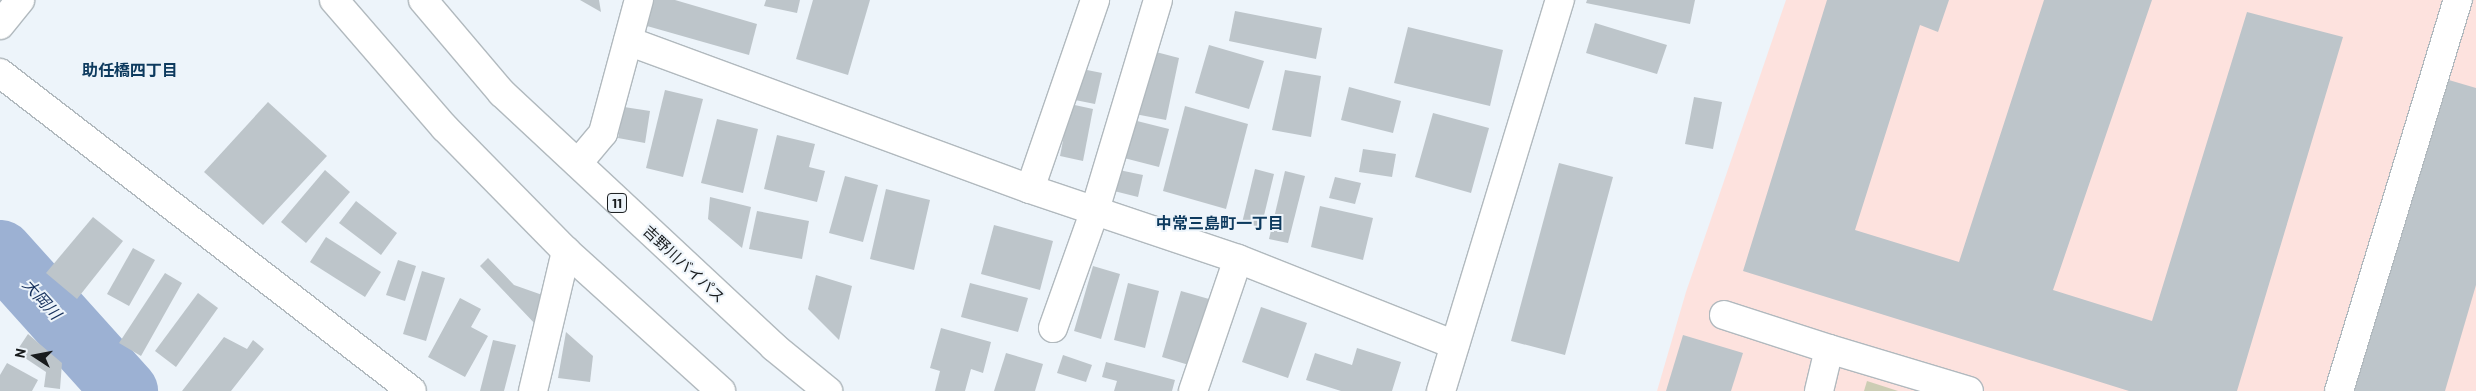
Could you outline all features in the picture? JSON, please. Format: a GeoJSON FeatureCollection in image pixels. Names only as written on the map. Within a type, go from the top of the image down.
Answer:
{"type":"FeatureCollection","features":[{"type":"Feature","properties":{"kind":"main road"},"geometry":{"type":"LineString","coordinates":[[0,24],[20,0]]}},
{"type":"Feature","properties":{"kind":"main road"},"geometry":{"type":"LineString","coordinates":[[334,0],[445,128],[566,251],[721,391]]}},
{"type":"Feature","properties":{"kind":"main road","name":"吉野川バイパス"},"geometry":{"type":"LineString","coordinates":[[423,0],[502,93],[774,347],[828,391]]}},
{"type":"Feature","properties":{"kind":"main road"},"geometry":{"type":"LineString","coordinates":[[578,163],[603,133],[639,0]]}},
{"type":"Feature","properties":{"kind":"main road"},"geometry":{"type":"LineString","coordinates":[[1030,189],[1095,0]]}},
{"type":"Feature","properties":{"kind":"main road"},"geometry":{"type":"LineString","coordinates":[[1053,328],[1095,210],[1158,0]]}},
{"type":"Feature","properties":{"kind":"main road"},"geometry":{"type":"LineString","coordinates":[[1441,391],[1560,0]]}},
{"type":"Feature","properties":{"kind":"main road"},"geometry":{"type":"LineString","coordinates":[[2339,391],[2461,2]]}},
{"type":"Feature","properties":{"kind":"main road"},"geometry":{"type":"LineString","coordinates":[[628,41],[1030,189],[1238,259],[1455,345]]}},
{"type":"Feature","properties":{"kind":"main road"},"geometry":{"type":"LineString","coordinates":[[0,73],[412,391]]}},
{"type":"Feature","properties":{"kind":"main road"},"geometry":{"type":"LineString","coordinates":[[533,391],[566,251]]}},
{"type":"Feature","properties":{"kind":"main road"},"geometry":{"type":"LineString","coordinates":[[1193,391],[1238,259]]}},
{"type":"Feature","properties":{"kind":"main road"},"geometry":{"type":"LineString","coordinates":[[1724,314],[1829,349],[1969,391]]}},
{"type":"Feature","properties":{"kind":"main road"},"geometry":{"type":"LineString","coordinates":[[1819,391],[1829,349]]}},
{"type":"Feature","properties":{"kind":"shaded area"},"geometry":{"type":"Polygon","coordinates":[[[1786,0],[2476,0],[2476,391],[1657,391],[1686,292],[1786,0]]]}},
{"type":"Feature","properties":{"kind":"green space"},"geometry":{"type":"Polygon","coordinates":[[[1867,381],[1898,391],[1864,391],[1867,381]]]}},
{"type":"Feature","properties":{"kind":"building"},"geometry":{"type":"Polygon","coordinates":[[[580,0],[599,0],[601,12],[580,0]]]}},
{"type":"Feature","properties":{"kind":"building"},"geometry":{"type":"Polygon","coordinates":[[[654,0],[675,0],[757,24],[749,55],[647,26],[654,0]]]}},
{"type":"Feature","properties":{"kind":"building"},"geometry":{"type":"Polygon","coordinates":[[[766,0],[800,0],[797,13],[764,6],[766,0]]]}},
{"type":"Feature","properties":{"kind":"building"},"geometry":{"type":"Polygon","coordinates":[[[813,0],[870,0],[848,75],[796,59],[813,0]]]}},
{"type":"Feature","properties":{"kind":"building"},"geometry":{"type":"Polygon","coordinates":[[[1587,0],[1695,0],[1690,24],[1586,3],[1587,0]]]}},
{"type":"Feature","properties":{"kind":"building"},"geometry":{"type":"Polygon","coordinates":[[[1827,0],[1949,0],[1938,32],[1920,25],[1855,230],[1959,262],[2044,0],[2152,0],[2053,290],[2152,321],[2247,12],[2343,37],[2237,391],[2129,391],[1743,271],[1827,0]]]}},
{"type":"Feature","properties":{"kind":"building"},"geometry":{"type":"Polygon","coordinates":[[[1235,11],[1322,28],[1316,59],[1229,41],[1235,11]]]}},
{"type":"Feature","properties":{"kind":"building"},"geometry":{"type":"Polygon","coordinates":[[[1595,23],[1667,45],[1657,74],[1586,53],[1595,23]]]}},
{"type":"Feature","properties":{"kind":"building"},"geometry":{"type":"Polygon","coordinates":[[[1408,27],[1503,50],[1490,106],[1394,83],[1408,27]]]}},
{"type":"Feature","properties":{"kind":"building"},"geometry":{"type":"Polygon","coordinates":[[[1209,45],[1264,61],[1249,109],[1195,93],[1209,45]]]}},
{"type":"Feature","properties":{"kind":"building"},"geometry":{"type":"Polygon","coordinates":[[[1156,52],[1179,58],[1166,120],[1135,114],[1156,52]]]}},
{"type":"Feature","properties":{"kind":"building"},"geometry":{"type":"Polygon","coordinates":[[[1082,69],[1102,73],[1095,104],[1075,100],[1082,69]]]}},
{"type":"Feature","properties":{"kind":"building"},"geometry":{"type":"Polygon","coordinates":[[[1285,70],[1321,76],[1311,137],[1272,130],[1285,70]]]}},
{"type":"Feature","properties":{"kind":"building"},"geometry":{"type":"Polygon","coordinates":[[[2442,78],[2476,88],[2476,285],[2445,391],[2348,391],[2442,78]]]}},
{"type":"Feature","properties":{"kind":"building"},"geometry":{"type":"Polygon","coordinates":[[[1349,87],[1401,101],[1393,133],[1341,120],[1349,87]]]}},
{"type":"Feature","properties":{"kind":"building"},"geometry":{"type":"Polygon","coordinates":[[[665,90],[703,99],[683,177],[646,168],[665,90]]]}},
{"type":"Feature","properties":{"kind":"building"},"geometry":{"type":"Polygon","coordinates":[[[1694,97],[1722,102],[1713,149],[1685,144],[1694,97]]]}},
{"type":"Feature","properties":{"kind":"building"},"geometry":{"type":"Polygon","coordinates":[[[268,102],[327,156],[263,225],[204,172],[268,102]]]}},
{"type":"Feature","properties":{"kind":"building"},"geometry":{"type":"Polygon","coordinates":[[[1070,104],[1093,109],[1083,161],[1060,156],[1070,104]]]}},
{"type":"Feature","properties":{"kind":"building"},"geometry":{"type":"Polygon","coordinates":[[[1185,106],[1248,124],[1226,209],[1163,191],[1185,106]]]}},
{"type":"Feature","properties":{"kind":"building"},"geometry":{"type":"Polygon","coordinates":[[[624,107],[650,111],[645,143],[618,138],[624,107]]]}},
{"type":"Feature","properties":{"kind":"building"},"geometry":{"type":"Polygon","coordinates":[[[1433,113],[1489,128],[1471,193],[1415,177],[1433,113]]]}},
{"type":"Feature","properties":{"kind":"building"},"geometry":{"type":"Polygon","coordinates":[[[717,119],[758,129],[743,193],[701,183],[717,119]]]}},
{"type":"Feature","properties":{"kind":"building"},"geometry":{"type":"Polygon","coordinates":[[[1133,120],[1169,129],[1159,167],[1124,158],[1133,120]]]}},
{"type":"Feature","properties":{"kind":"building"},"geometry":{"type":"Polygon","coordinates":[[[777,135],[815,144],[809,167],[825,171],[817,202],[764,189],[777,135]]]}},
{"type":"Feature","properties":{"kind":"building"},"geometry":{"type":"Polygon","coordinates":[[[1363,149],[1396,154],[1392,177],[1359,172],[1363,149]]]}},
{"type":"Feature","properties":{"kind":"building"},"geometry":{"type":"Polygon","coordinates":[[[1559,163],[1613,177],[1565,355],[1511,341],[1559,163]]]}},
{"type":"Feature","properties":{"kind":"building"},"geometry":{"type":"Polygon","coordinates":[[[1255,169],[1274,174],[1261,228],[1242,223],[1255,169]]]}},
{"type":"Feature","properties":{"kind":"building"},"geometry":{"type":"Polygon","coordinates":[[[325,170],[350,192],[306,243],[281,222],[325,170]]]}},
{"type":"Feature","properties":{"kind":"building"},"geometry":{"type":"Polygon","coordinates":[[[1119,170],[1143,175],[1138,197],[1114,191],[1119,170]]]}},
{"type":"Feature","properties":{"kind":"building"},"geometry":{"type":"Polygon","coordinates":[[[1285,171],[1305,176],[1288,243],[1269,239],[1285,171]]]}},
{"type":"Feature","properties":{"kind":"building"},"geometry":{"type":"Polygon","coordinates":[[[845,176],[878,185],[863,242],[829,233],[845,176]]]}},
{"type":"Feature","properties":{"kind":"building"},"geometry":{"type":"Polygon","coordinates":[[[1335,177],[1361,183],[1355,204],[1329,198],[1335,177]]]}},
{"type":"Feature","properties":{"kind":"building"},"geometry":{"type":"Polygon","coordinates":[[[886,189],[930,200],[914,270],[870,259],[886,189]]]}},
{"type":"Feature","properties":{"kind":"building"},"geometry":{"type":"Polygon","coordinates":[[[710,197],[751,207],[742,248],[708,219],[710,197]]]}},
{"type":"Feature","properties":{"kind":"building"},"geometry":{"type":"Polygon","coordinates":[[[356,201],[397,233],[381,255],[339,223],[356,201]]]}},
{"type":"Feature","properties":{"kind":"building"},"geometry":{"type":"Polygon","coordinates":[[[1320,206],[1373,218],[1363,260],[1311,247],[1320,206]]]}},
{"type":"Feature","properties":{"kind":"building"},"geometry":{"type":"Polygon","coordinates":[[[757,211],[809,221],[802,259],[749,249],[757,211]]]}},
{"type":"Feature","properties":{"kind":"building"},"geometry":{"type":"Polygon","coordinates":[[[93,217],[123,241],[77,299],[46,273],[93,217]]]}},
{"type":"Feature","properties":{"kind":"building"},"geometry":{"type":"Polygon","coordinates":[[[994,225],[1053,241],[1040,290],[981,274],[994,225]]]}},
{"type":"Feature","properties":{"kind":"building"},"geometry":{"type":"Polygon","coordinates":[[[326,237],[381,272],[365,297],[310,262],[326,237]]]}},
{"type":"Feature","properties":{"kind":"building"},"geometry":{"type":"Polygon","coordinates":[[[133,248],[155,260],[129,306],[107,294],[133,248]]]}},
{"type":"Feature","properties":{"kind":"building"},"geometry":{"type":"Polygon","coordinates":[[[488,258],[514,285],[548,297],[538,327],[480,266],[488,258]]]}},
{"type":"Feature","properties":{"kind":"building"},"geometry":{"type":"Polygon","coordinates":[[[398,260],[416,266],[405,301],[386,295],[398,260]]]}},
{"type":"Feature","properties":{"kind":"building"},"geometry":{"type":"Polygon","coordinates":[[[1093,266],[1120,274],[1101,339],[1074,331],[1093,266]]]}},
{"type":"Feature","properties":{"kind":"building"},"geometry":{"type":"Polygon","coordinates":[[[422,271],[445,278],[426,341],[403,334],[422,271]]]}},
{"type":"Feature","properties":{"kind":"building"},"geometry":{"type":"Polygon","coordinates":[[[165,273],[182,283],[141,356],[119,343],[165,273]]]}},
{"type":"Feature","properties":{"kind":"building"},"geometry":{"type":"Polygon","coordinates":[[[816,275],[852,286],[839,340],[808,309],[816,275]]]}},
{"type":"Feature","properties":{"kind":"building"},"geometry":{"type":"Polygon","coordinates":[[[970,283],[1028,298],[1018,332],[961,317],[970,283]]]}},
{"type":"Feature","properties":{"kind":"building"},"geometry":{"type":"Polygon","coordinates":[[[1128,283],[1159,291],[1145,348],[1114,340],[1128,283]]]}},
{"type":"Feature","properties":{"kind":"building"},"geometry":{"type":"Polygon","coordinates":[[[1181,291],[1209,299],[1189,365],[1162,357],[1181,291]]]}},
{"type":"Feature","properties":{"kind":"building"},"geometry":{"type":"Polygon","coordinates":[[[198,293],[218,308],[176,367],[155,351],[198,293]]]}},
{"type":"Feature","properties":{"kind":"building"},"geometry":{"type":"Polygon","coordinates":[[[460,298],[481,309],[471,327],[488,336],[465,377],[428,357],[460,298]]]}},
{"type":"Feature","properties":{"kind":"building"},"geometry":{"type":"Polygon","coordinates":[[[1261,307],[1307,323],[1288,378],[1242,362],[1261,307]]]}},
{"type":"Feature","properties":{"kind":"building"},"geometry":{"type":"Polygon","coordinates":[[[941,328],[991,342],[983,373],[971,369],[965,391],[935,391],[940,371],[930,368],[941,328]]]}},
{"type":"Feature","properties":{"kind":"building"},"geometry":{"type":"Polygon","coordinates":[[[566,332],[593,356],[590,382],[558,378],[566,332]]]}},
{"type":"Feature","properties":{"kind":"building"},"geometry":{"type":"Polygon","coordinates":[[[28,334],[62,363],[60,389],[44,387],[46,372],[16,352],[28,334]]]}},
{"type":"Feature","properties":{"kind":"building"},"geometry":{"type":"Polygon","coordinates":[[[1683,335],[1743,353],[1731,391],[1666,391],[1683,335]]]}},
{"type":"Feature","properties":{"kind":"building"},"geometry":{"type":"Polygon","coordinates":[[[224,337],[247,349],[253,340],[264,349],[231,391],[182,391],[224,337]]]}},
{"type":"Feature","properties":{"kind":"building"},"geometry":{"type":"Polygon","coordinates":[[[493,340],[516,345],[504,391],[480,391],[493,340]]]}},
{"type":"Feature","properties":{"kind":"building"},"geometry":{"type":"Polygon","coordinates":[[[1357,348],[1401,362],[1392,391],[1341,391],[1306,380],[1315,353],[1352,365],[1357,348]]]}},
{"type":"Feature","properties":{"kind":"building"},"geometry":{"type":"Polygon","coordinates":[[[1006,353],[1043,364],[1035,391],[994,391],[1006,353]]]}},
{"type":"Feature","properties":{"kind":"building"},"geometry":{"type":"Polygon","coordinates":[[[1063,355],[1092,365],[1086,382],[1057,373],[1063,355]]]}},
{"type":"Feature","properties":{"kind":"building"},"geometry":{"type":"Polygon","coordinates":[[[1106,362],[1175,380],[1172,391],[1114,391],[1117,381],[1102,377],[1106,362]]]}},
{"type":"Feature","properties":{"kind":"building"},"geometry":{"type":"Polygon","coordinates":[[[7,363],[38,380],[32,391],[0,391],[0,375],[7,363]]]}},
{"type":"Feature","properties":{"kind":"waterway","name":"大岡川"},"geometry":{"type":"LineString","coordinates":[[0,252],[125,391]]}},
{"type":"Feature","properties":{"kind":"district","name":"助任橋四丁目"},"geometry":{"type":"Point","coordinates":[130,70]}},
{"type":"Feature","properties":{"kind":"district","name":"中常三島町一丁目"},"geometry":{"type":"Point","coordinates":[1220,223]}}]}
